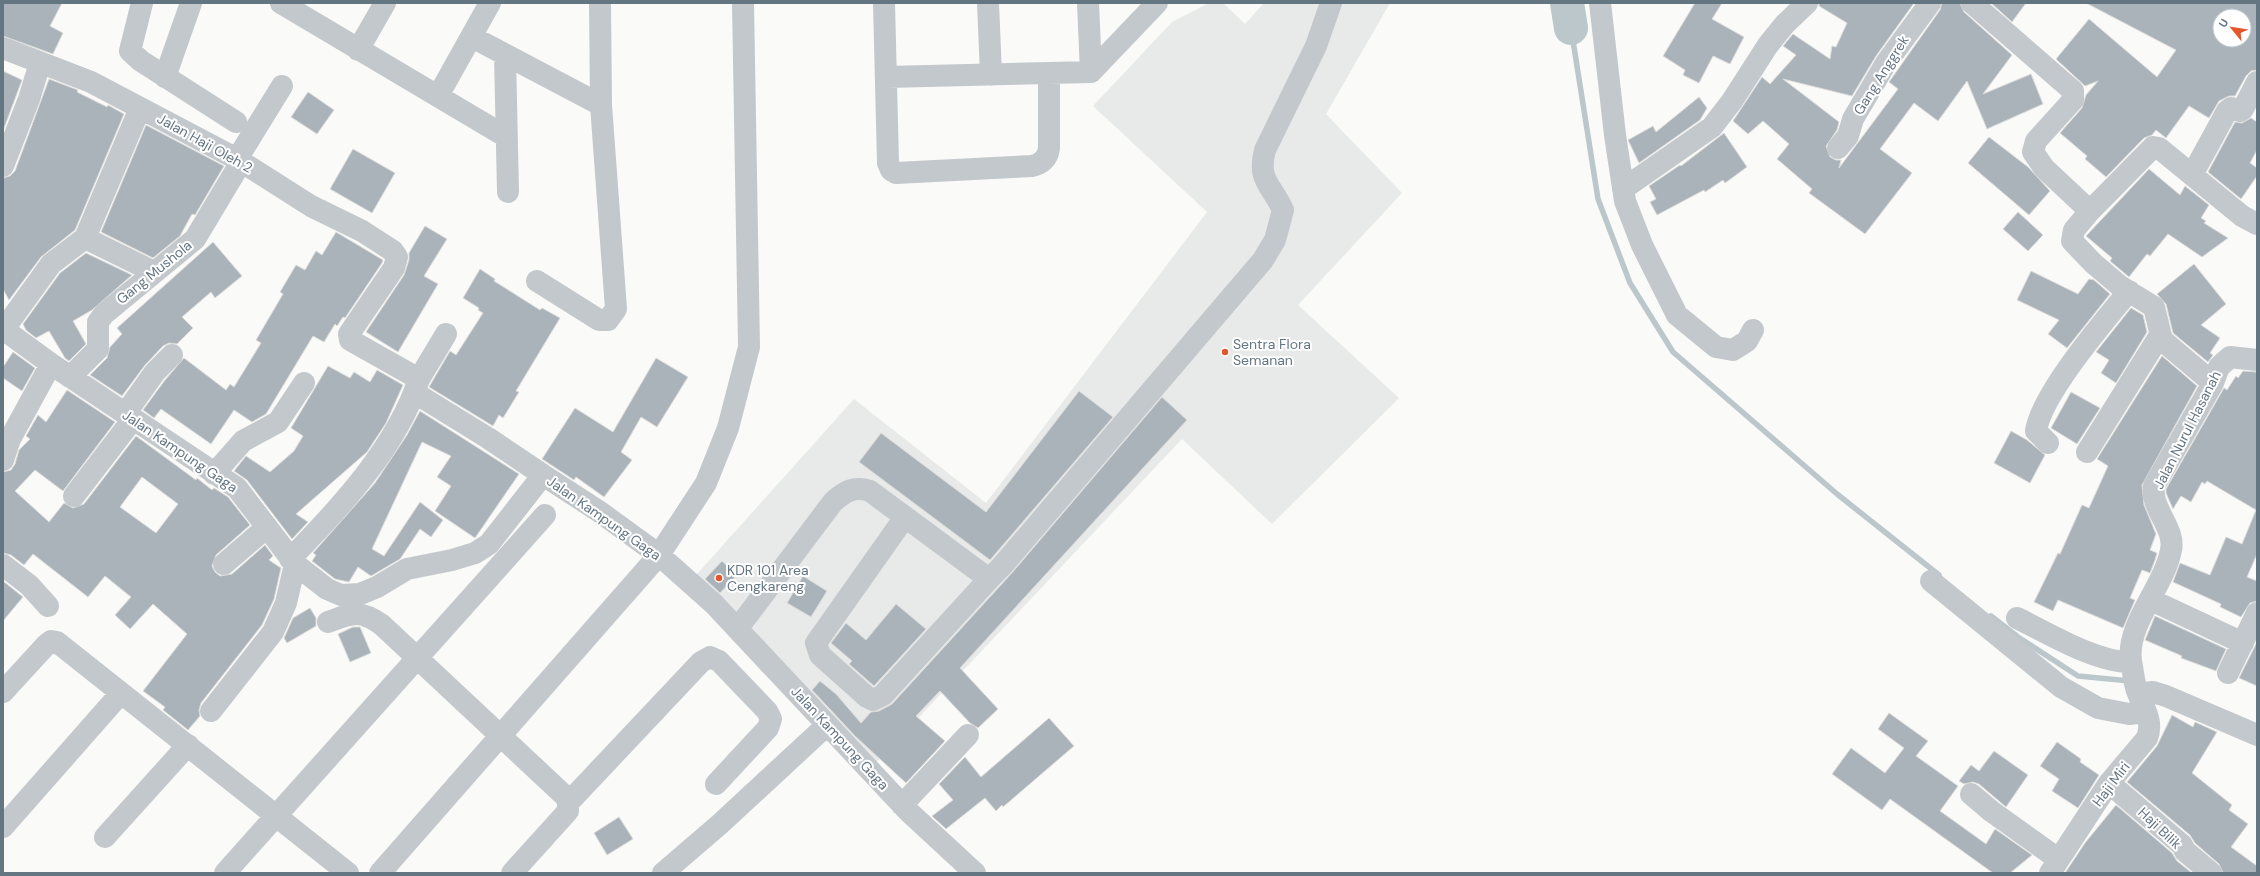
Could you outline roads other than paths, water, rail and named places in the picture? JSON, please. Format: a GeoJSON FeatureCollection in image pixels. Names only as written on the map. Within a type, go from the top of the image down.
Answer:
{"type":"FeatureCollection","features":[{"type":"Feature","properties":{"kind":"street"},"geometry":{"type":"LineString","coordinates":[[142,3],[130,51],[141,61],[236,122]]}},
{"type":"Feature","properties":{"kind":"street"},"geometry":{"type":"LineString","coordinates":[[165,77],[191,3]]}},
{"type":"Feature","properties":{"kind":"street"},"geometry":{"type":"LineString","coordinates":[[281,3],[505,136]]}},
{"type":"Feature","properties":{"kind":"street"},"geometry":{"type":"LineString","coordinates":[[358,50],[385,3]]}},
{"type":"Feature","properties":{"kind":"street"},"geometry":{"type":"LineString","coordinates":[[438,96],[490,3]]}},
{"type":"Feature","properties":{"kind":"street"},"geometry":{"type":"LineString","coordinates":[[537,281],[599,320],[608,320],[616,309],[601,105],[600,3]]}},
{"type":"Feature","properties":{"kind":"street"},"geometry":{"type":"LineString","coordinates":[[380,873],[659,555],[706,483],[728,428],[749,347],[743,3]]}},
{"type":"Feature","properties":{"kind":"street"},"geometry":{"type":"LineString","coordinates":[[884,3],[888,163],[891,170],[899,174],[1032,166],[1041,163],[1046,158],[1049,148],[1049,74]]}},
{"type":"Feature","properties":{"kind":"street"},"geometry":{"type":"LineString","coordinates":[[988,3],[991,75]]}},
{"type":"Feature","properties":{"kind":"street"},"geometry":{"type":"LineString","coordinates":[[1088,3],[1091,72]]}},
{"type":"Feature","properties":{"kind":"street"},"geometry":{"type":"LineString","coordinates":[[887,77],[1091,72],[1156,3]]}},
{"type":"Feature","properties":{"kind":"street"},"geometry":{"type":"LineString","coordinates":[[905,517],[816,643],[820,656],[867,697],[873,700],[884,695],[989,579],[1263,260],[1275,240],[1283,210],[1275,193],[1262,175],[1261,164],[1265,150],[1316,46],[1331,3]]}},
{"type":"Feature","properties":{"kind":"street"},"geometry":{"type":"LineString","coordinates":[[1600,3],[1625,201],[1642,245],[1677,315],[1716,347],[1733,350],[1747,341],[1753,330]]}},
{"type":"Feature","properties":{"kind":"street"},"geometry":{"type":"LineString","coordinates":[[1623,189],[1712,127],[1732,101],[1768,44],[1785,24],[1807,3]]}},
{"type":"Feature","properties":{"kind":"street","name":"Gang Anggrek"},"geometry":{"type":"LineString","coordinates":[[1838,148],[1848,136],[1853,119],[1886,63],[1930,3]]}},
{"type":"Feature","properties":{"kind":"street"},"geometry":{"type":"LineString","coordinates":[[1972,3],[2073,91],[2073,100],[2036,141],[2033,152],[2044,168],[2090,211]]}},
{"type":"Feature","properties":{"kind":"street"},"geometry":{"type":"LineString","coordinates":[[472,37],[505,56],[601,105]]}},
{"type":"Feature","properties":{"kind":"street","name":"Jalan Haji Oleh 2"},"geometry":{"type":"LineString","coordinates":[[3,48],[85,79],[239,160],[311,206],[362,232],[393,251],[397,257],[394,268],[349,334],[350,340],[417,386]]}},
{"type":"Feature","properties":{"kind":"street"},"geometry":{"type":"LineString","coordinates":[[505,56],[505,136],[508,192]]}},
{"type":"Feature","properties":{"kind":"street"},"geometry":{"type":"LineString","coordinates":[[3,166],[24,112],[40,63]]}},
{"type":"Feature","properties":{"kind":"street"},"geometry":{"type":"LineString","coordinates":[[2192,175],[2227,111],[2231,108],[2240,111],[2243,109],[2257,82]]}},
{"type":"Feature","properties":{"kind":"street","name":"Gang Mushola"},"geometry":{"type":"LineString","coordinates":[[70,377],[98,348],[98,322],[100,317],[195,240],[282,86]]}},
{"type":"Feature","properties":{"kind":"street"},"geometry":{"type":"LineString","coordinates":[[3,329],[51,264],[85,238],[140,108]]}},
{"type":"Feature","properties":{"kind":"street"},"geometry":{"type":"LineString","coordinates":[[2213,383],[2162,340],[2154,307],[2129,291],[2093,262],[2072,240],[2074,230],[2090,211],[2153,147],[2162,150],[2242,216],[2257,224]]}},
{"type":"Feature","properties":{"kind":"street"},"geometry":{"type":"LineString","coordinates":[[85,238],[154,272]]}},
{"type":"Feature","properties":{"kind":"street"},"geometry":{"type":"LineString","coordinates":[[2048,443],[2036,431],[2040,416],[2082,351],[2129,291]]}},
{"type":"Feature","properties":{"kind":"street","name":"Jalan Kampung Gaga"},"geometry":{"type":"LineString","coordinates":[[3,329],[70,377],[237,488],[292,562],[327,589],[341,595],[353,595],[377,587],[407,570],[452,560],[475,553],[489,544],[543,475],[600,512],[659,555],[738,628],[902,805],[975,873]]}},
{"type":"Feature","properties":{"kind":"street"},"geometry":{"type":"LineString","coordinates":[[211,711],[273,632],[286,603],[292,562],[383,451],[446,334]]}},
{"type":"Feature","properties":{"kind":"street"},"geometry":{"type":"LineString","coordinates":[[2087,452],[2160,335]]}},
{"type":"Feature","properties":{"kind":"street"},"geometry":{"type":"LineString","coordinates":[[74,496],[129,417],[155,372],[172,355]]}},
{"type":"Feature","properties":{"kind":"street","name":"Jalan Nurul Hasanah"},"geometry":{"type":"LineString","coordinates":[[2140,699],[2132,664],[2132,640],[2151,600],[2172,549],[2168,533],[2155,498],[2154,486],[2213,383],[2219,367],[2226,359],[2235,357],[2257,360]]}},
{"type":"Feature","properties":{"kind":"street"},"geometry":{"type":"LineString","coordinates":[[3,460],[10,439],[51,364]]}},
{"type":"Feature","properties":{"kind":"street"},"geometry":{"type":"LineString","coordinates":[[214,474],[243,441],[278,422],[304,383]]}},
{"type":"Feature","properties":{"kind":"street"},"geometry":{"type":"LineString","coordinates":[[417,386],[488,438],[543,475]]}},
{"type":"Feature","properties":{"kind":"street"},"geometry":{"type":"LineString","coordinates":[[738,628],[833,502],[844,492],[859,487],[870,491],[989,579]]}},
{"type":"Feature","properties":{"kind":"street"},"geometry":{"type":"LineString","coordinates":[[225,873],[545,515]]}},
{"type":"Feature","properties":{"kind":"street"},"geometry":{"type":"LineString","coordinates":[[224,564],[267,527]]}},
{"type":"Feature","properties":{"kind":"street"},"geometry":{"type":"LineString","coordinates":[[3,565],[29,585],[48,606]]}},
{"type":"Feature","properties":{"kind":"street"},"geometry":{"type":"LineString","coordinates":[[1931,581],[2061,687],[2098,708],[2129,714],[2140,699],[2154,692],[2257,735]]}},
{"type":"Feature","properties":{"kind":"street"},"geometry":{"type":"LineString","coordinates":[[2151,600],[2243,643]]}},
{"type":"Feature","properties":{"kind":"street"},"geometry":{"type":"LineString","coordinates":[[2228,673],[2257,613]]}},
{"type":"Feature","properties":{"kind":"street"},"geometry":{"type":"LineString","coordinates":[[328,622],[349,614],[369,615],[418,657],[564,794],[569,802]]}},
{"type":"Feature","properties":{"kind":"street"},"geometry":{"type":"LineString","coordinates":[[2017,618],[2100,657],[2132,664]]}},
{"type":"Feature","properties":{"kind":"street"},"geometry":{"type":"LineString","coordinates":[[3,692],[51,641],[57,642],[348,873]]}},
{"type":"Feature","properties":{"kind":"street"},"geometry":{"type":"LineString","coordinates":[[512,873],[568,811],[569,802],[701,662],[710,657],[719,661],[767,711],[772,719],[768,728],[716,784]]}},
{"type":"Feature","properties":{"kind":"street"},"geometry":{"type":"LineString","coordinates":[[3,827],[121,693]]}},
{"type":"Feature","properties":{"kind":"street","name":"Haji Miri"},"geometry":{"type":"LineString","coordinates":[[2054,866],[2109,783],[2148,738],[2150,727],[2140,699]]}},
{"type":"Feature","properties":{"kind":"street"},"geometry":{"type":"LineString","coordinates":[[663,873],[720,824],[828,725]]}},
{"type":"Feature","properties":{"kind":"street"},"geometry":{"type":"LineString","coordinates":[[902,805],[968,736]]}},
{"type":"Feature","properties":{"kind":"street"},"geometry":{"type":"LineString","coordinates":[[105,837],[188,745]]}},
{"type":"Feature","properties":{"kind":"street","name":"Haji Bilik"},"geometry":{"type":"LineString","coordinates":[[2109,783],[2182,845],[2185,851],[2211,873]]}},
{"type":"Feature","properties":{"kind":"street"},"geometry":{"type":"LineString","coordinates":[[1971,794],[2054,866]]}},
{"type":"Feature","properties":{"kind":"waterway"},"geometry":{"type":"LineString","coordinates":[[1567,3],[1571,28]]}},
{"type":"Feature","properties":{"kind":"waterway"},"geometry":{"type":"LineString","coordinates":[[1571,28],[1598,199],[1630,283],[1673,352],[1837,494],[1939,575]]}},
{"type":"Feature","properties":{"kind":"waterway"},"geometry":{"type":"LineString","coordinates":[[1991,616],[2018,637],[2078,676],[2130,681]]}},
{"type":"Feature","properties":{"kind":"place","name":"Sentra Flora Semanan"},"geometry":{"type":"Point","coordinates":[1225,352]}},
{"type":"Feature","properties":{"kind":"place","name":"KDR 101 Area Cengkareng"},"geometry":{"type":"Point","coordinates":[719,578]}}]}
